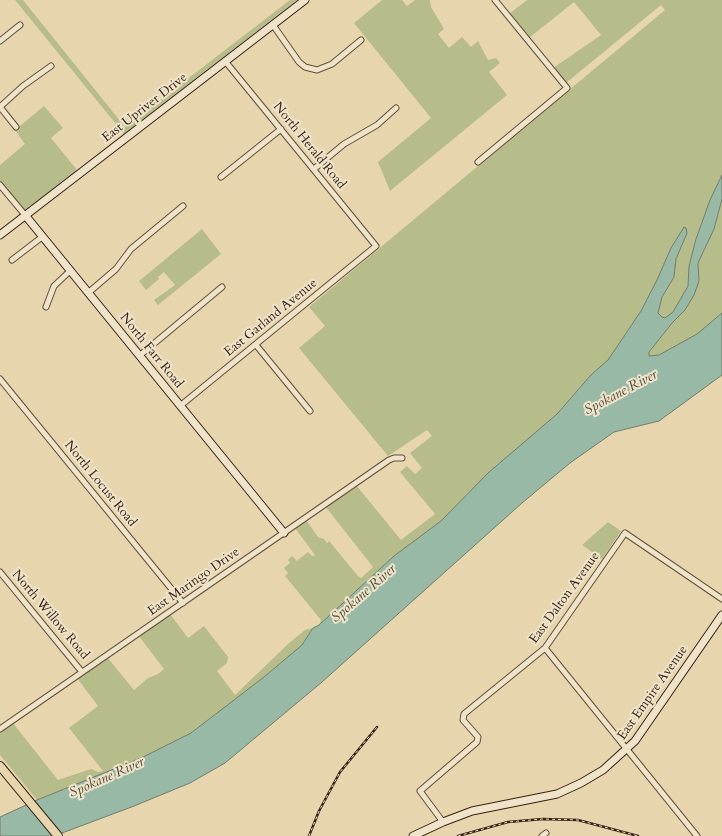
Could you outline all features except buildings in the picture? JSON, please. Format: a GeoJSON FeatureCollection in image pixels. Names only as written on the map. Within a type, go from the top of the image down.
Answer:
{"type":"FeatureCollection","features":[{"type":"Feature","properties":{"kind":"main road"},"geometry":{"type":"LineString","coordinates":[[0,766],[58,836]]}},
{"type":"Feature","properties":{"kind":"street","name":"East Upriver Drive"},"geometry":{"type":"LineString","coordinates":[[0,235],[305,0]]}},
{"type":"Feature","properties":{"kind":"street"},"geometry":{"type":"LineString","coordinates":[[478,162],[567,88],[495,0]]}},
{"type":"Feature","properties":{"kind":"street"},"geometry":{"type":"LineString","coordinates":[[0,41],[20,25]]}},
{"type":"Feature","properties":{"kind":"street"},"geometry":{"type":"LineString","coordinates":[[272,25],[299,62],[305,67],[317,70],[332,64],[361,40]]}},
{"type":"Feature","properties":{"kind":"street","name":"North Herald Road"},"geometry":{"type":"LineString","coordinates":[[225,61],[376,246]]}},
{"type":"Feature","properties":{"kind":"street"},"geometry":{"type":"LineString","coordinates":[[16,127],[0,107],[23,86],[52,66]]}},
{"type":"Feature","properties":{"kind":"street"},"geometry":{"type":"LineString","coordinates":[[314,170],[344,144],[377,125],[396,108]]}},
{"type":"Feature","properties":{"kind":"street"},"geometry":{"type":"LineString","coordinates":[[221,177],[281,129]]}},
{"type":"Feature","properties":{"kind":"street","name":"North Farr Road"},"geometry":{"type":"LineString","coordinates":[[0,185],[284,533]]}},
{"type":"Feature","properties":{"kind":"street"},"geometry":{"type":"LineString","coordinates":[[88,293],[116,269],[130,249],[183,206]]}},
{"type":"Feature","properties":{"kind":"street"},"geometry":{"type":"LineString","coordinates":[[12,260],[42,237]]}},
{"type":"Feature","properties":{"kind":"street","name":"East Garland Avenue"},"geometry":{"type":"LineString","coordinates":[[180,406],[376,246]]}},
{"type":"Feature","properties":{"kind":"street"},"geometry":{"type":"LineString","coordinates":[[46,307],[54,286],[70,271]]}},
{"type":"Feature","properties":{"kind":"street"},"geometry":{"type":"LineString","coordinates":[[139,356],[222,287]]}},
{"type":"Feature","properties":{"kind":"street"},"geometry":{"type":"LineString","coordinates":[[256,345],[310,411]]}},
{"type":"Feature","properties":{"kind":"street","name":"North Locust Road"},"geometry":{"type":"LineString","coordinates":[[0,379],[183,603]]}},
{"type":"Feature","properties":{"kind":"street","name":"East Maringo Drive"},"geometry":{"type":"LineString","coordinates":[[0,729],[389,460],[394,458],[402,458]]}},
{"type":"Feature","properties":{"kind":"street","name":"East Dalton Avenue"},"geometry":{"type":"LineString","coordinates":[[443,822],[420,791],[475,745],[478,740],[463,717],[466,712],[545,648],[625,533],[722,599]]}},
{"type":"Feature","properties":{"kind":"street","name":"North Willow Road"},"geometry":{"type":"LineString","coordinates":[[0,572],[82,672]]}},
{"type":"Feature","properties":{"kind":"street","name":"East Empire Avenue"},"geometry":{"type":"LineString","coordinates":[[413,836],[443,822],[482,809],[539,799],[565,791],[596,775],[628,750],[639,736],[722,614]]}},
{"type":"Feature","properties":{"kind":"street"},"geometry":{"type":"LineString","coordinates":[[545,648],[696,836]]}},
{"type":"Feature","properties":{"kind":"shaded area"},"geometry":{"type":"Polygon","coordinates":[[[15,0],[23,0],[125,127],[290,0],[297,0],[124,134],[15,0]]]}},
{"type":"Feature","properties":{"kind":"shaded area"},"geometry":{"type":"Polygon","coordinates":[[[382,0],[402,0],[407,6],[415,0],[430,0],[431,7],[444,29],[438,34],[449,48],[462,37],[471,47],[478,41],[488,60],[496,58],[500,63],[489,72],[507,95],[390,191],[378,162],[431,118],[354,23],[382,0]]]}},
{"type":"Feature","properties":{"kind":"shaded area"},"geometry":{"type":"Polygon","coordinates":[[[527,0],[722,0],[722,175],[710,200],[696,239],[689,266],[688,286],[673,312],[665,318],[662,317],[658,313],[662,297],[674,277],[676,259],[687,233],[671,248],[641,311],[608,360],[591,375],[557,414],[488,473],[441,521],[394,556],[319,625],[321,620],[285,576],[288,573],[284,568],[290,563],[288,560],[292,556],[297,561],[308,552],[312,556],[315,555],[295,528],[306,520],[318,537],[324,539],[327,543],[329,541],[361,578],[373,567],[325,506],[356,485],[401,540],[435,514],[400,472],[407,466],[415,474],[422,468],[410,453],[432,436],[427,430],[388,456],[299,348],[325,326],[309,307],[665,10],[661,5],[566,83],[553,68],[601,35],[574,2],[529,38],[509,14],[527,0]]]}},
{"type":"Feature","properties":{"kind":"shaded area"},"geometry":{"type":"Polygon","coordinates":[[[44,106],[63,128],[51,138],[77,170],[24,212],[0,182],[0,165],[25,144],[15,130],[44,106]]]}},
{"type":"Feature","properties":{"kind":"shaded area"},"geometry":{"type":"Polygon","coordinates":[[[722,199],[722,313],[697,334],[659,355],[649,356],[649,352],[673,322],[685,310],[699,281],[698,263],[714,229],[722,199]]]}},
{"type":"Feature","properties":{"kind":"shaded area"},"geometry":{"type":"Polygon","coordinates":[[[202,229],[221,254],[158,305],[154,300],[175,285],[164,272],[158,277],[159,279],[146,290],[139,281],[202,229]]]}},
{"type":"Feature","properties":{"kind":"shaded area"},"geometry":{"type":"Polygon","coordinates":[[[608,522],[621,531],[602,559],[582,545],[608,522]]]}},
{"type":"Feature","properties":{"kind":"shaded area"},"geometry":{"type":"Polygon","coordinates":[[[170,614],[188,638],[204,626],[228,657],[227,663],[217,671],[235,695],[288,644],[305,630],[313,628],[302,645],[264,677],[191,733],[141,758],[37,800],[0,755],[0,731],[12,722],[58,780],[91,769],[98,772],[103,771],[69,728],[98,706],[77,678],[107,657],[134,690],[148,678],[158,674],[164,669],[138,635],[170,614]]]}},
{"type":"Feature","properties":{"kind":"water","name":"Spokane River"},"geometry":{"type":"Polygon","coordinates":[[[722,175],[722,199],[714,229],[698,263],[699,281],[694,295],[685,310],[673,322],[649,352],[649,356],[659,355],[697,334],[722,313],[722,375],[659,421],[614,432],[570,463],[522,503],[322,682],[225,763],[190,783],[54,836],[0,836],[0,817],[37,800],[141,758],[191,733],[264,677],[302,645],[313,628],[319,625],[394,556],[441,521],[488,473],[557,414],[591,375],[608,360],[641,311],[671,248],[684,227],[686,228],[687,233],[676,259],[674,277],[662,297],[658,313],[665,318],[673,312],[688,286],[689,266],[696,239],[710,200],[722,175]]]}},
{"type":"Feature","properties":{"kind":"railway"},"geometry":{"type":"LineString","coordinates":[[309,836],[319,811],[340,772],[377,727]]}},
{"type":"Feature","properties":{"kind":"railway"},"geometry":{"type":"LineString","coordinates":[[458,836],[508,822],[543,819],[578,820],[638,836]]}}]}
